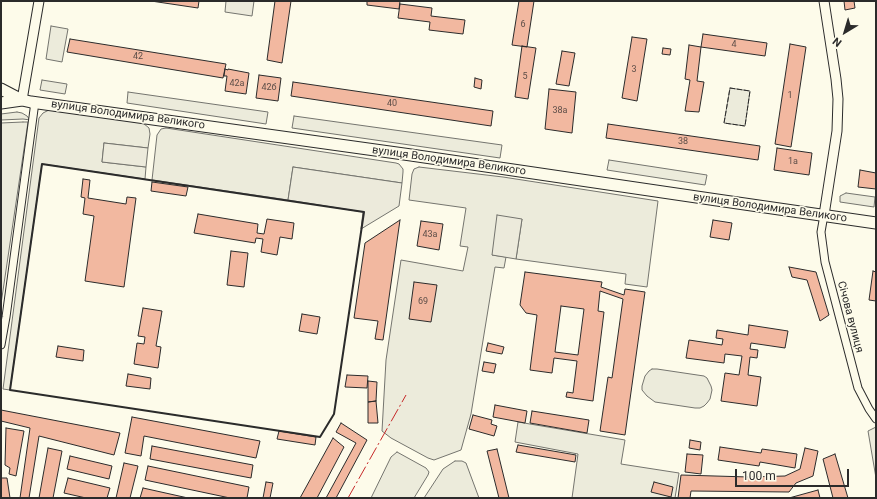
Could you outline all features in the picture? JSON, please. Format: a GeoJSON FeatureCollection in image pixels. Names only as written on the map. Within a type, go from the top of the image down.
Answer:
{"type":"FeatureCollection","features":[{"type":"Feature","properties":{"kind":"main road"},"geometry":{"type":"LineString","coordinates":[[1,89],[22,100]]}},
{"type":"Feature","properties":{"kind":"main road"},"geometry":{"type":"LineString","coordinates":[[1,103],[22,100]]}},
{"type":"Feature","properties":{"kind":"main road","name":"вулиця Володимира Великого"},"geometry":{"type":"LineString","coordinates":[[22,100],[876,223]]}},
{"type":"Feature","properties":{"kind":"street"},"geometry":{"type":"LineString","coordinates":[[22,100],[38,1]]}},
{"type":"Feature","properties":{"kind":"street"},"geometry":{"type":"LineString","coordinates":[[824,1],[838,99],[837,131],[824,215]]}},
{"type":"Feature","properties":{"kind":"street"},"geometry":{"type":"LineString","coordinates":[[1,345],[35,102]]}},
{"type":"Feature","properties":{"kind":"street","name":"Січова вулиця"},"geometry":{"type":"LineString","coordinates":[[824,215],[821,232],[828,277],[858,388],[869,409],[876,418]]}},
{"type":"Feature","properties":{"kind":"shaded area"},"geometry":{"type":"Polygon","coordinates":[[[226,1],[254,1],[252,16],[225,12],[226,1]]]}},
{"type":"Feature","properties":{"kind":"shaded area"},"geometry":{"type":"Polygon","coordinates":[[[51,26],[68,29],[62,62],[46,59],[51,26]]]}},
{"type":"Feature","properties":{"kind":"shaded area"},"geometry":{"type":"Polygon","coordinates":[[[42,80],[67,84],[65,94],[40,90],[42,80]]]}},
{"type":"Feature","properties":{"kind":"shaded area"},"geometry":{"type":"Polygon","coordinates":[[[730,88],[750,91],[745,126],[724,123],[730,88]]]}},
{"type":"Feature","properties":{"kind":"shaded area"},"geometry":{"type":"Polygon","coordinates":[[[128,92],[268,112],[266,124],[127,103],[128,92]]]}},
{"type":"Feature","properties":{"kind":"shaded area"},"geometry":{"type":"Polygon","coordinates":[[[49,110],[143,123],[149,128],[150,134],[148,148],[104,143],[102,162],[146,167],[145,179],[42,164],[10,390],[3,389],[39,118],[43,113],[49,110]]]}},
{"type":"Feature","properties":{"kind":"shaded area"},"geometry":{"type":"Polygon","coordinates":[[[17,112],[27,116],[30,120],[1,120],[1,114],[17,112]]]}},
{"type":"Feature","properties":{"kind":"shaded area"},"geometry":{"type":"Polygon","coordinates":[[[294,116],[502,145],[500,158],[292,128],[294,116]]]}},
{"type":"Feature","properties":{"kind":"shaded area"},"geometry":{"type":"Polygon","coordinates":[[[28,122],[1,304],[1,123],[28,122]]]}},
{"type":"Feature","properties":{"kind":"shaded area"},"geometry":{"type":"Polygon","coordinates":[[[166,128],[396,163],[403,169],[402,183],[293,167],[288,200],[152,180],[157,135],[161,129],[166,128]]]}},
{"type":"Feature","properties":{"kind":"shaded area"},"geometry":{"type":"Polygon","coordinates":[[[104,143],[148,148],[146,167],[102,162],[104,143]]]}},
{"type":"Feature","properties":{"kind":"shaded area"},"geometry":{"type":"Polygon","coordinates":[[[609,160],[707,175],[705,185],[607,170],[609,160]]]}},
{"type":"Feature","properties":{"kind":"shaded area"},"geometry":{"type":"Polygon","coordinates":[[[293,167],[402,183],[399,206],[361,229],[363,212],[288,200],[293,167]]]}},
{"type":"Feature","properties":{"kind":"shaded area"},"geometry":{"type":"Polygon","coordinates":[[[419,167],[503,177],[658,201],[647,287],[625,284],[626,274],[516,259],[522,219],[492,255],[506,257],[504,268],[495,267],[471,414],[461,450],[434,460],[391,438],[382,431],[386,360],[401,260],[463,271],[468,247],[460,246],[466,208],[409,200],[412,174],[414,169],[419,167]]]}},
{"type":"Feature","properties":{"kind":"shaded area"},"geometry":{"type":"Polygon","coordinates":[[[846,193],[875,197],[874,207],[840,202],[840,196],[846,193]]]}},
{"type":"Feature","properties":{"kind":"shaded area"},"geometry":{"type":"Polygon","coordinates":[[[497,215],[522,219],[516,259],[492,255],[497,215]]]}},
{"type":"Feature","properties":{"kind":"shaded area"},"geometry":{"type":"Polygon","coordinates":[[[652,369],[704,376],[707,378],[711,386],[712,390],[710,399],[700,408],[655,402],[642,390],[645,376],[652,369]]]}},
{"type":"Feature","properties":{"kind":"shaded area"},"geometry":{"type":"Polygon","coordinates":[[[518,422],[625,440],[621,464],[679,473],[675,498],[572,498],[578,454],[515,442],[518,422]]]}},
{"type":"Feature","properties":{"kind":"shaded area"},"geometry":{"type":"Polygon","coordinates":[[[876,427],[876,478],[868,431],[876,427]]]}},
{"type":"Feature","properties":{"kind":"shaded area"},"geometry":{"type":"Polygon","coordinates":[[[397,452],[426,468],[429,472],[428,475],[414,498],[371,498],[391,457],[397,452]]]}},
{"type":"Feature","properties":{"kind":"shaded area"},"geometry":{"type":"Polygon","coordinates":[[[455,461],[462,461],[466,463],[479,498],[424,498],[443,469],[455,461]]]}},
{"type":"Feature","properties":{"kind":"building"},"geometry":{"type":"Polygon","coordinates":[[[151,1],[199,1],[198,8],[151,1]]]}},
{"type":"Feature","properties":{"kind":"building"},"geometry":{"type":"Polygon","coordinates":[[[275,1],[291,1],[282,63],[267,60],[275,1]]]}},
{"type":"Feature","properties":{"kind":"building"},"geometry":{"type":"Polygon","coordinates":[[[367,1],[400,1],[399,9],[367,5],[367,1]]]}},
{"type":"Feature","properties":{"kind":"building"},"geometry":{"type":"Polygon","coordinates":[[[519,1],[534,1],[527,47],[512,45],[519,1]]]}},
{"type":"Feature","properties":{"kind":"building"},"geometry":{"type":"Polygon","coordinates":[[[844,1],[854,1],[855,8],[845,10],[844,1]]]}},
{"type":"Feature","properties":{"kind":"building"},"geometry":{"type":"Polygon","coordinates":[[[400,4],[432,8],[431,16],[465,20],[463,34],[429,30],[430,22],[398,18],[400,4]]]}},
{"type":"Feature","properties":{"kind":"building"},"geometry":{"type":"Polygon","coordinates":[[[703,34],[767,43],[765,56],[701,47],[703,34]]]}},
{"type":"Feature","properties":{"kind":"building"},"geometry":{"type":"Polygon","coordinates":[[[632,37],[647,39],[637,101],[622,98],[632,37]]]}},
{"type":"Feature","properties":{"kind":"building"},"geometry":{"type":"Polygon","coordinates":[[[70,39],[226,64],[223,78],[67,52],[70,39]]]}},
{"type":"Feature","properties":{"kind":"building"},"geometry":{"type":"Polygon","coordinates":[[[790,44],[806,47],[791,147],[775,144],[790,44]]]}},
{"type":"Feature","properties":{"kind":"building"},"geometry":{"type":"Polygon","coordinates":[[[689,45],[701,47],[697,81],[704,82],[699,112],[685,111],[690,80],[685,79],[689,45]]]}},
{"type":"Feature","properties":{"kind":"building"},"geometry":{"type":"Polygon","coordinates":[[[522,46],[536,48],[528,99],[515,97],[522,46]]]}},
{"type":"Feature","properties":{"kind":"building"},"geometry":{"type":"Polygon","coordinates":[[[663,48],[671,49],[670,55],[662,54],[663,48]]]}},
{"type":"Feature","properties":{"kind":"building"},"geometry":{"type":"Polygon","coordinates":[[[562,51],[575,53],[569,86],[556,84],[562,51]]]}},
{"type":"Feature","properties":{"kind":"building"},"geometry":{"type":"Polygon","coordinates":[[[225,69],[249,73],[246,94],[225,91],[227,76],[224,76],[225,69]]]}},
{"type":"Feature","properties":{"kind":"building"},"geometry":{"type":"Polygon","coordinates":[[[259,75],[281,78],[278,101],[256,98],[259,75]]]}},
{"type":"Feature","properties":{"kind":"building"},"geometry":{"type":"Polygon","coordinates":[[[475,78],[482,80],[481,89],[474,87],[475,78]]]}},
{"type":"Feature","properties":{"kind":"building"},"geometry":{"type":"Polygon","coordinates":[[[293,82],[493,111],[491,126],[291,96],[293,82]]]}},
{"type":"Feature","properties":{"kind":"building"},"geometry":{"type":"Polygon","coordinates":[[[549,89],[576,92],[572,133],[545,129],[549,89]]]}},
{"type":"Feature","properties":{"kind":"building"},"geometry":{"type":"Polygon","coordinates":[[[608,124],[760,146],[758,160],[606,138],[608,124]]]}},
{"type":"Feature","properties":{"kind":"building"},"geometry":{"type":"Polygon","coordinates":[[[777,148],[812,153],[809,175],[774,170],[777,148]]]}},
{"type":"Feature","properties":{"kind":"building"},"geometry":{"type":"Polygon","coordinates":[[[860,170],[876,173],[876,189],[858,187],[860,170]]]}},
{"type":"Feature","properties":{"kind":"building"},"geometry":{"type":"Polygon","coordinates":[[[83,179],[90,180],[88,198],[126,204],[127,197],[136,198],[124,287],[85,281],[94,216],[83,214],[85,198],[81,197],[83,179]]]}},
{"type":"Feature","properties":{"kind":"building"},"geometry":{"type":"Polygon","coordinates":[[[152,182],[188,187],[186,196],[151,191],[152,182]]]}},
{"type":"Feature","properties":{"kind":"building"},"geometry":{"type":"Polygon","coordinates":[[[198,214],[258,224],[257,233],[264,234],[267,219],[294,223],[292,239],[280,237],[277,255],[261,252],[263,239],[256,238],[255,243],[194,233],[198,214]]]}},
{"type":"Feature","properties":{"kind":"building"},"geometry":{"type":"Polygon","coordinates":[[[400,220],[383,340],[375,339],[378,321],[354,318],[365,243],[400,220]]]}},
{"type":"Feature","properties":{"kind":"building"},"geometry":{"type":"Polygon","coordinates":[[[713,220],[732,223],[729,240],[710,237],[713,220]]]}},
{"type":"Feature","properties":{"kind":"building"},"geometry":{"type":"Polygon","coordinates":[[[421,221],[443,224],[439,250],[417,246],[421,221]]]}},
{"type":"Feature","properties":{"kind":"building"},"geometry":{"type":"Polygon","coordinates":[[[231,251],[248,253],[244,287],[227,285],[231,251]]]}},
{"type":"Feature","properties":{"kind":"building"},"geometry":{"type":"Polygon","coordinates":[[[789,267],[816,272],[829,315],[820,321],[807,280],[792,277],[789,267]]]}},
{"type":"Feature","properties":{"kind":"building"},"geometry":{"type":"Polygon","coordinates":[[[873,271],[876,272],[876,301],[869,300],[873,271]]]}},
{"type":"Feature","properties":{"kind":"building"},"geometry":{"type":"Polygon","coordinates":[[[525,272],[602,282],[601,287],[624,295],[625,289],[645,292],[625,435],[600,431],[608,377],[612,378],[623,299],[600,291],[598,311],[604,312],[593,401],[566,397],[567,392],[573,393],[577,361],[554,358],[552,373],[530,370],[537,315],[526,313],[520,305],[525,272]],[[561,306],[555,352],[578,355],[584,309],[561,306]]]}},
{"type":"Feature","properties":{"kind":"building"},"geometry":{"type":"Polygon","coordinates":[[[414,282],[437,285],[431,322],[409,319],[414,282]]]}},
{"type":"Feature","properties":{"kind":"building"},"geometry":{"type":"Polygon","coordinates":[[[143,308],[162,311],[156,346],[161,347],[158,368],[134,364],[137,343],[144,344],[145,337],[138,336],[143,308]]]}},
{"type":"Feature","properties":{"kind":"building"},"geometry":{"type":"Polygon","coordinates":[[[302,314],[320,317],[317,334],[299,331],[302,314]]]}},
{"type":"Feature","properties":{"kind":"building"},"geometry":{"type":"Polygon","coordinates":[[[749,325],[788,331],[785,348],[751,343],[750,349],[758,350],[757,358],[750,357],[748,375],[761,377],[757,406],[721,401],[725,373],[739,375],[742,356],[725,354],[724,363],[686,358],[689,340],[722,345],[723,339],[716,338],[717,330],[748,335],[749,325]]]}},
{"type":"Feature","properties":{"kind":"building"},"geometry":{"type":"Polygon","coordinates":[[[488,343],[504,347],[502,354],[486,351],[488,343]]]}},
{"type":"Feature","properties":{"kind":"building"},"geometry":{"type":"Polygon","coordinates":[[[58,346],[84,350],[83,361],[56,357],[58,346]]]}},
{"type":"Feature","properties":{"kind":"building"},"geometry":{"type":"Polygon","coordinates":[[[484,362],[496,364],[494,373],[482,371],[484,362]]]}},
{"type":"Feature","properties":{"kind":"building"},"geometry":{"type":"Polygon","coordinates":[[[128,374],[151,378],[150,389],[126,386],[128,374]]]}},
{"type":"Feature","properties":{"kind":"building"},"geometry":{"type":"Polygon","coordinates":[[[347,375],[368,376],[367,388],[345,387],[347,375]]]}},
{"type":"Feature","properties":{"kind":"building"},"geometry":{"type":"Polygon","coordinates":[[[368,381],[377,382],[376,401],[368,402],[368,381]]]}},
{"type":"Feature","properties":{"kind":"building"},"geometry":{"type":"Polygon","coordinates":[[[376,401],[378,423],[368,423],[368,402],[376,401]]]}},
{"type":"Feature","properties":{"kind":"building"},"geometry":{"type":"Polygon","coordinates":[[[495,405],[527,411],[525,423],[493,417],[495,405]]]}},
{"type":"Feature","properties":{"kind":"building"},"geometry":{"type":"Polygon","coordinates":[[[1,410],[120,433],[114,455],[39,436],[29,498],[20,498],[30,428],[1,421],[1,410]]]}},
{"type":"Feature","properties":{"kind":"building"},"geometry":{"type":"Polygon","coordinates":[[[532,411],[589,420],[587,433],[530,423],[532,411]]]}},
{"type":"Feature","properties":{"kind":"building"},"geometry":{"type":"Polygon","coordinates":[[[473,415],[492,420],[491,424],[497,426],[494,436],[469,429],[473,415]]]}},
{"type":"Feature","properties":{"kind":"building"},"geometry":{"type":"Polygon","coordinates":[[[132,417],[260,441],[256,458],[144,436],[141,456],[125,453],[132,417]]]}},
{"type":"Feature","properties":{"kind":"building"},"geometry":{"type":"Polygon","coordinates":[[[341,423],[367,440],[336,498],[326,498],[356,443],[336,432],[341,423]]]}},
{"type":"Feature","properties":{"kind":"building"},"geometry":{"type":"Polygon","coordinates":[[[6,428],[24,431],[16,476],[9,474],[10,468],[5,465],[6,428]]]}},
{"type":"Feature","properties":{"kind":"building"},"geometry":{"type":"Polygon","coordinates":[[[279,431],[316,437],[315,445],[277,439],[279,431]]]}},
{"type":"Feature","properties":{"kind":"building"},"geometry":{"type":"Polygon","coordinates":[[[333,438],[344,447],[317,498],[300,498],[333,438]]]}},
{"type":"Feature","properties":{"kind":"building"},"geometry":{"type":"Polygon","coordinates":[[[690,440],[701,442],[700,450],[689,448],[690,440]]]}},
{"type":"Feature","properties":{"kind":"building"},"geometry":{"type":"Polygon","coordinates":[[[518,445],[576,455],[575,462],[516,452],[518,445]]]}},
{"type":"Feature","properties":{"kind":"building"},"geometry":{"type":"Polygon","coordinates":[[[152,446],[253,465],[251,478],[150,459],[152,446]]]}},
{"type":"Feature","properties":{"kind":"building"},"geometry":{"type":"Polygon","coordinates":[[[720,447],[761,453],[762,449],[797,454],[795,468],[760,462],[759,466],[718,460],[720,447]]]}},
{"type":"Feature","properties":{"kind":"building"},"geometry":{"type":"Polygon","coordinates":[[[48,448],[62,451],[53,498],[39,498],[48,448]]]}},
{"type":"Feature","properties":{"kind":"building"},"geometry":{"type":"Polygon","coordinates":[[[805,448],[818,451],[813,476],[796,483],[789,492],[691,491],[690,498],[678,498],[681,475],[749,477],[785,476],[800,469],[805,448]]]}},
{"type":"Feature","properties":{"kind":"building"},"geometry":{"type":"Polygon","coordinates":[[[497,449],[509,498],[499,498],[487,451],[497,449]]]}},
{"type":"Feature","properties":{"kind":"building"},"geometry":{"type":"Polygon","coordinates":[[[687,454],[703,455],[701,474],[685,472],[687,454]]]}},
{"type":"Feature","properties":{"kind":"building"},"geometry":{"type":"Polygon","coordinates":[[[835,454],[848,498],[833,498],[823,459],[835,454]]]}},
{"type":"Feature","properties":{"kind":"building"},"geometry":{"type":"Polygon","coordinates":[[[70,456],[112,466],[109,479],[67,469],[70,456]]]}},
{"type":"Feature","properties":{"kind":"building"},"geometry":{"type":"Polygon","coordinates":[[[124,463],[138,466],[130,498],[116,498],[124,463]]]}},
{"type":"Feature","properties":{"kind":"building"},"geometry":{"type":"Polygon","coordinates":[[[148,466],[249,487],[247,498],[230,498],[145,480],[148,466]]]}},
{"type":"Feature","properties":{"kind":"building"},"geometry":{"type":"Polygon","coordinates":[[[1,478],[7,478],[10,498],[1,498],[1,478]]]}},
{"type":"Feature","properties":{"kind":"building"},"geometry":{"type":"Polygon","coordinates":[[[68,478],[110,488],[107,498],[86,498],[64,493],[68,478]]]}},
{"type":"Feature","properties":{"kind":"building"},"geometry":{"type":"Polygon","coordinates":[[[266,482],[273,483],[270,498],[263,498],[266,482]]]}},
{"type":"Feature","properties":{"kind":"building"},"geometry":{"type":"Polygon","coordinates":[[[654,482],[673,487],[671,497],[651,492],[654,482]]]}},
{"type":"Feature","properties":{"kind":"building"},"geometry":{"type":"Polygon","coordinates":[[[143,488],[188,498],[140,498],[143,488]]]}},
{"type":"Feature","properties":{"kind":"building"},"geometry":{"type":"Polygon","coordinates":[[[818,490],[820,498],[789,498],[818,490]]]}},
{"type":"Feature","properties":{"kind":"fence"},"geometry":{"type":"LineString","coordinates":[[730,88],[750,91],[745,126],[724,123],[730,88]]}},
{"type":"Feature","properties":{"kind":"wall"},"geometry":{"type":"LineString","coordinates":[[42,164],[364,212],[334,414],[320,437],[10,390],[42,164]]}},
{"type":"Feature","properties":{"kind":"power"},"geometry":{"type":"LineString","coordinates":[[348,498],[406,395]]}}]}
